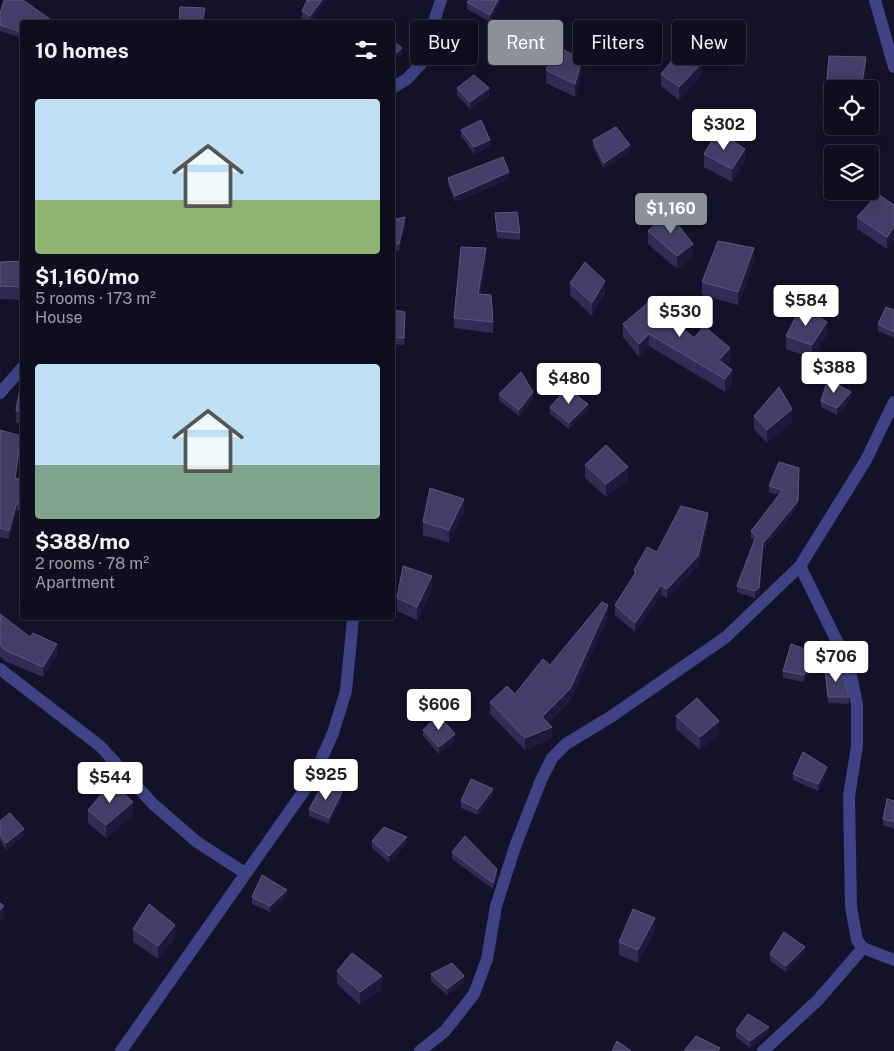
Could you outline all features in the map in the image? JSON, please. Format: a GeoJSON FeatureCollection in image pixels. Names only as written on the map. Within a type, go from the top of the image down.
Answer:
{"type":"FeatureCollection","features":[{"type":"Feature","properties":{"kind":"street"},"geometry":{"type":"LineString","coordinates":[[395,86],[407,79],[420,65],[441,0]]}},
{"type":"Feature","properties":{"kind":"street"},"geometry":{"type":"LineString","coordinates":[[875,0],[894,68]]}},
{"type":"Feature","properties":{"kind":"street"},"geometry":{"type":"LineString","coordinates":[[0,393],[20,370]]}},
{"type":"Feature","properties":{"kind":"street"},"geometry":{"type":"LineString","coordinates":[[420,1051],[445,1031],[474,994],[487,960],[496,906],[516,844],[541,780],[552,758],[566,744],[612,716],[726,637],[800,566],[866,460],[894,402]]}},
{"type":"Feature","properties":{"kind":"street"},"geometry":{"type":"LineString","coordinates":[[800,566],[850,666],[857,704],[857,746],[849,796],[852,907],[857,940],[863,948],[894,960]]}},
{"type":"Feature","properties":{"kind":"street"},"geometry":{"type":"LineString","coordinates":[[121,1051],[313,778],[333,733],[346,691],[353,620]]}},
{"type":"Feature","properties":{"kind":"street"},"geometry":{"type":"LineString","coordinates":[[0,669],[100,746],[154,804],[196,842],[245,873]]}},
{"type":"Feature","properties":{"kind":"street"},"geometry":{"type":"LineString","coordinates":[[763,1051],[818,1000],[863,948]]}},
{"type":"Feature","properties":{"kind":"building"},"geometry":{"type":"Polygon","coordinates":[[[4,0],[23,0],[51,20],[20,20],[20,31],[0,25],[0,14],[4,0]]]}},
{"type":"Feature","properties":{"kind":"building"},"geometry":{"type":"Polygon","coordinates":[[[307,0],[322,0],[310,16],[302,11],[307,0]]]}},
{"type":"Feature","properties":{"kind":"building"},"geometry":{"type":"Polygon","coordinates":[[[469,0],[498,0],[490,15],[467,2],[469,0]]]}},
{"type":"Feature","properties":{"kind":"building"},"geometry":{"type":"Polygon","coordinates":[[[180,7],[205,8],[202,20],[179,20],[180,7]]]}},
{"type":"Feature","properties":{"kind":"building"},"geometry":{"type":"Polygon","coordinates":[[[395,42],[402,48],[395,54],[395,42]]]}},
{"type":"Feature","properties":{"kind":"building"},"geometry":{"type":"Polygon","coordinates":[[[563,50],[573,54],[573,65],[580,65],[575,84],[546,70],[548,65],[563,65],[563,50]]]}},
{"type":"Feature","properties":{"kind":"building"},"geometry":{"type":"Polygon","coordinates":[[[829,56],[866,57],[862,80],[827,80],[829,56]]]}},
{"type":"Feature","properties":{"kind":"building"},"geometry":{"type":"Polygon","coordinates":[[[672,60],[672,65],[700,65],[679,87],[661,74],[672,60]]]}},
{"type":"Feature","properties":{"kind":"building"},"geometry":{"type":"Polygon","coordinates":[[[474,75],[489,88],[470,102],[457,88],[474,75]]]}},
{"type":"Feature","properties":{"kind":"building"},"geometry":{"type":"Polygon","coordinates":[[[481,120],[490,140],[474,147],[461,130],[481,120]]]}},
{"type":"Feature","properties":{"kind":"building"},"geometry":{"type":"Polygon","coordinates":[[[616,127],[630,145],[604,163],[593,140],[616,127]]]}},
{"type":"Feature","properties":{"kind":"building"},"geometry":{"type":"Polygon","coordinates":[[[718,131],[745,149],[732,169],[704,154],[718,131]]]}},
{"type":"Feature","properties":{"kind":"building"},"geometry":{"type":"Polygon","coordinates":[[[503,157],[509,172],[455,196],[448,178],[503,157]]]}},
{"type":"Feature","properties":{"kind":"building"},"geometry":{"type":"Polygon","coordinates":[[[879,195],[894,205],[894,227],[887,237],[857,217],[873,200],[879,200],[879,195]]]}},
{"type":"Feature","properties":{"kind":"building"},"geometry":{"type":"Polygon","coordinates":[[[517,212],[520,233],[497,231],[495,213],[517,212]]]}},
{"type":"Feature","properties":{"kind":"building"},"geometry":{"type":"Polygon","coordinates":[[[668,212],[693,244],[677,256],[648,231],[668,212]]]}},
{"type":"Feature","properties":{"kind":"building"},"geometry":{"type":"Polygon","coordinates":[[[405,217],[399,244],[395,244],[395,219],[405,217]]]}},
{"type":"Feature","properties":{"kind":"building"},"geometry":{"type":"Polygon","coordinates":[[[718,241],[754,248],[738,292],[702,282],[718,241]]]}},
{"type":"Feature","properties":{"kind":"building"},"geometry":{"type":"Polygon","coordinates":[[[461,247],[486,248],[478,294],[491,295],[493,322],[454,318],[461,247]]]}},
{"type":"Feature","properties":{"kind":"building"},"geometry":{"type":"Polygon","coordinates":[[[20,261],[20,287],[0,286],[0,262],[20,261]]]}},
{"type":"Feature","properties":{"kind":"building"},"geometry":{"type":"Polygon","coordinates":[[[585,262],[605,281],[592,303],[570,283],[585,262]]]}},
{"type":"Feature","properties":{"kind":"building"},"geometry":{"type":"Polygon","coordinates":[[[650,301],[694,338],[704,326],[730,348],[719,360],[732,370],[725,379],[649,334],[639,344],[623,324],[650,301]]]}},
{"type":"Feature","properties":{"kind":"building"},"geometry":{"type":"Polygon","coordinates":[[[801,306],[827,322],[812,345],[786,336],[801,306]]]}},
{"type":"Feature","properties":{"kind":"building"},"geometry":{"type":"Polygon","coordinates":[[[886,307],[894,310],[894,332],[878,324],[886,307]]]}},
{"type":"Feature","properties":{"kind":"building"},"geometry":{"type":"Polygon","coordinates":[[[395,310],[405,312],[404,338],[395,337],[395,310]]]}},
{"type":"Feature","properties":{"kind":"building"},"geometry":{"type":"Polygon","coordinates":[[[521,372],[533,392],[519,410],[499,394],[521,372]]]}},
{"type":"Feature","properties":{"kind":"building"},"geometry":{"type":"Polygon","coordinates":[[[828,379],[851,392],[837,408],[821,401],[828,379]]]}},
{"type":"Feature","properties":{"kind":"building"},"geometry":{"type":"Polygon","coordinates":[[[779,387],[792,409],[767,430],[754,416],[779,387]]]}},
{"type":"Feature","properties":{"kind":"building"},"geometry":{"type":"Polygon","coordinates":[[[20,388],[20,411],[16,410],[20,388]]]}},
{"type":"Feature","properties":{"kind":"building"},"geometry":{"type":"Polygon","coordinates":[[[567,388],[588,404],[569,423],[550,407],[567,388]]]}},
{"type":"Feature","properties":{"kind":"building"},"geometry":{"type":"Polygon","coordinates":[[[0,430],[20,436],[15,478],[20,479],[20,503],[17,502],[9,531],[0,528],[0,430]]]}},
{"type":"Feature","properties":{"kind":"building"},"geometry":{"type":"Polygon","coordinates":[[[606,445],[628,467],[606,484],[585,465],[606,445]]]}},
{"type":"Feature","properties":{"kind":"building"},"geometry":{"type":"Polygon","coordinates":[[[779,462],[799,468],[798,501],[763,541],[759,588],[755,591],[737,586],[756,536],[751,531],[783,490],[769,486],[779,462]]]}},
{"type":"Feature","properties":{"kind":"building"},"geometry":{"type":"Polygon","coordinates":[[[430,488],[464,499],[449,530],[423,522],[430,488]]]}},
{"type":"Feature","properties":{"kind":"building"},"geometry":{"type":"Polygon","coordinates":[[[681,506],[708,513],[698,556],[667,589],[661,585],[635,623],[615,605],[636,572],[634,570],[647,547],[657,552],[681,506]]]}},
{"type":"Feature","properties":{"kind":"building"},"geometry":{"type":"Polygon","coordinates":[[[403,566],[432,576],[417,607],[397,598],[403,566]]]}},
{"type":"Feature","properties":{"kind":"building"},"geometry":{"type":"Polygon","coordinates":[[[602,602],[608,605],[570,689],[542,717],[552,727],[525,738],[490,702],[507,686],[515,694],[543,659],[550,665],[602,602]]]}},
{"type":"Feature","properties":{"kind":"building"},"geometry":{"type":"Polygon","coordinates":[[[0,614],[30,637],[33,633],[57,644],[43,667],[5,650],[0,645],[0,614]]]}},
{"type":"Feature","properties":{"kind":"building"},"geometry":{"type":"Polygon","coordinates":[[[791,644],[815,653],[804,675],[783,671],[791,644]]]}},
{"type":"Feature","properties":{"kind":"building"},"geometry":{"type":"Polygon","coordinates":[[[842,666],[849,697],[828,697],[825,669],[842,666]]]}},
{"type":"Feature","properties":{"kind":"building"},"geometry":{"type":"Polygon","coordinates":[[[697,698],[719,721],[700,737],[676,716],[697,698]]]}},
{"type":"Feature","properties":{"kind":"building"},"geometry":{"type":"Polygon","coordinates":[[[438,715],[455,734],[439,747],[423,730],[438,715]]]}},
{"type":"Feature","properties":{"kind":"building"},"geometry":{"type":"Polygon","coordinates":[[[803,752],[827,767],[818,784],[793,774],[803,752]]]}},
{"type":"Feature","properties":{"kind":"building"},"geometry":{"type":"Polygon","coordinates":[[[471,779],[493,789],[478,809],[461,801],[471,779]]]}},
{"type":"Feature","properties":{"kind":"building"},"geometry":{"type":"Polygon","coordinates":[[[112,782],[133,802],[106,825],[88,810],[112,782]]]}},
{"type":"Feature","properties":{"kind":"building"},"geometry":{"type":"Polygon","coordinates":[[[322,786],[342,792],[329,818],[309,809],[322,786]]]}},
{"type":"Feature","properties":{"kind":"building"},"geometry":{"type":"Polygon","coordinates":[[[887,799],[894,801],[894,822],[883,819],[887,799]]]}},
{"type":"Feature","properties":{"kind":"building"},"geometry":{"type":"Polygon","coordinates":[[[10,813],[24,829],[6,843],[0,834],[0,821],[10,813]]]}},
{"type":"Feature","properties":{"kind":"building"},"geometry":{"type":"Polygon","coordinates":[[[384,827],[407,837],[389,856],[372,841],[384,827]]]}},
{"type":"Feature","properties":{"kind":"building"},"geometry":{"type":"Polygon","coordinates":[[[465,836],[497,869],[493,883],[452,852],[465,836]]]}},
{"type":"Feature","properties":{"kind":"building"},"geometry":{"type":"Polygon","coordinates":[[[262,875],[287,890],[270,906],[252,897],[262,875]]]}},
{"type":"Feature","properties":{"kind":"building"},"geometry":{"type":"Polygon","coordinates":[[[149,904],[175,925],[158,946],[133,929],[149,904]]]}},
{"type":"Feature","properties":{"kind":"building"},"geometry":{"type":"Polygon","coordinates":[[[633,909],[655,918],[638,950],[619,942],[633,909]]]}},
{"type":"Feature","properties":{"kind":"building"},"geometry":{"type":"Polygon","coordinates":[[[784,932],[805,947],[786,966],[770,954],[784,932]]]}},
{"type":"Feature","properties":{"kind":"building"},"geometry":{"type":"Polygon","coordinates":[[[352,953],[382,976],[360,992],[337,971],[352,953]]]}},
{"type":"Feature","properties":{"kind":"building"},"geometry":{"type":"Polygon","coordinates":[[[452,963],[464,976],[447,989],[431,974],[452,963]]]}},
{"type":"Feature","properties":{"kind":"building"},"geometry":{"type":"Polygon","coordinates":[[[748,1014],[769,1027],[750,1041],[736,1030],[748,1014]]]}},
{"type":"Feature","properties":{"kind":"building"},"geometry":{"type":"Polygon","coordinates":[[[696,1036],[720,1048],[718,1051],[684,1051],[696,1036]]]}},
{"type":"Feature","properties":{"kind":"building"},"geometry":{"type":"Polygon","coordinates":[[[617,1041],[631,1051],[612,1051],[617,1041]]]}}]}
